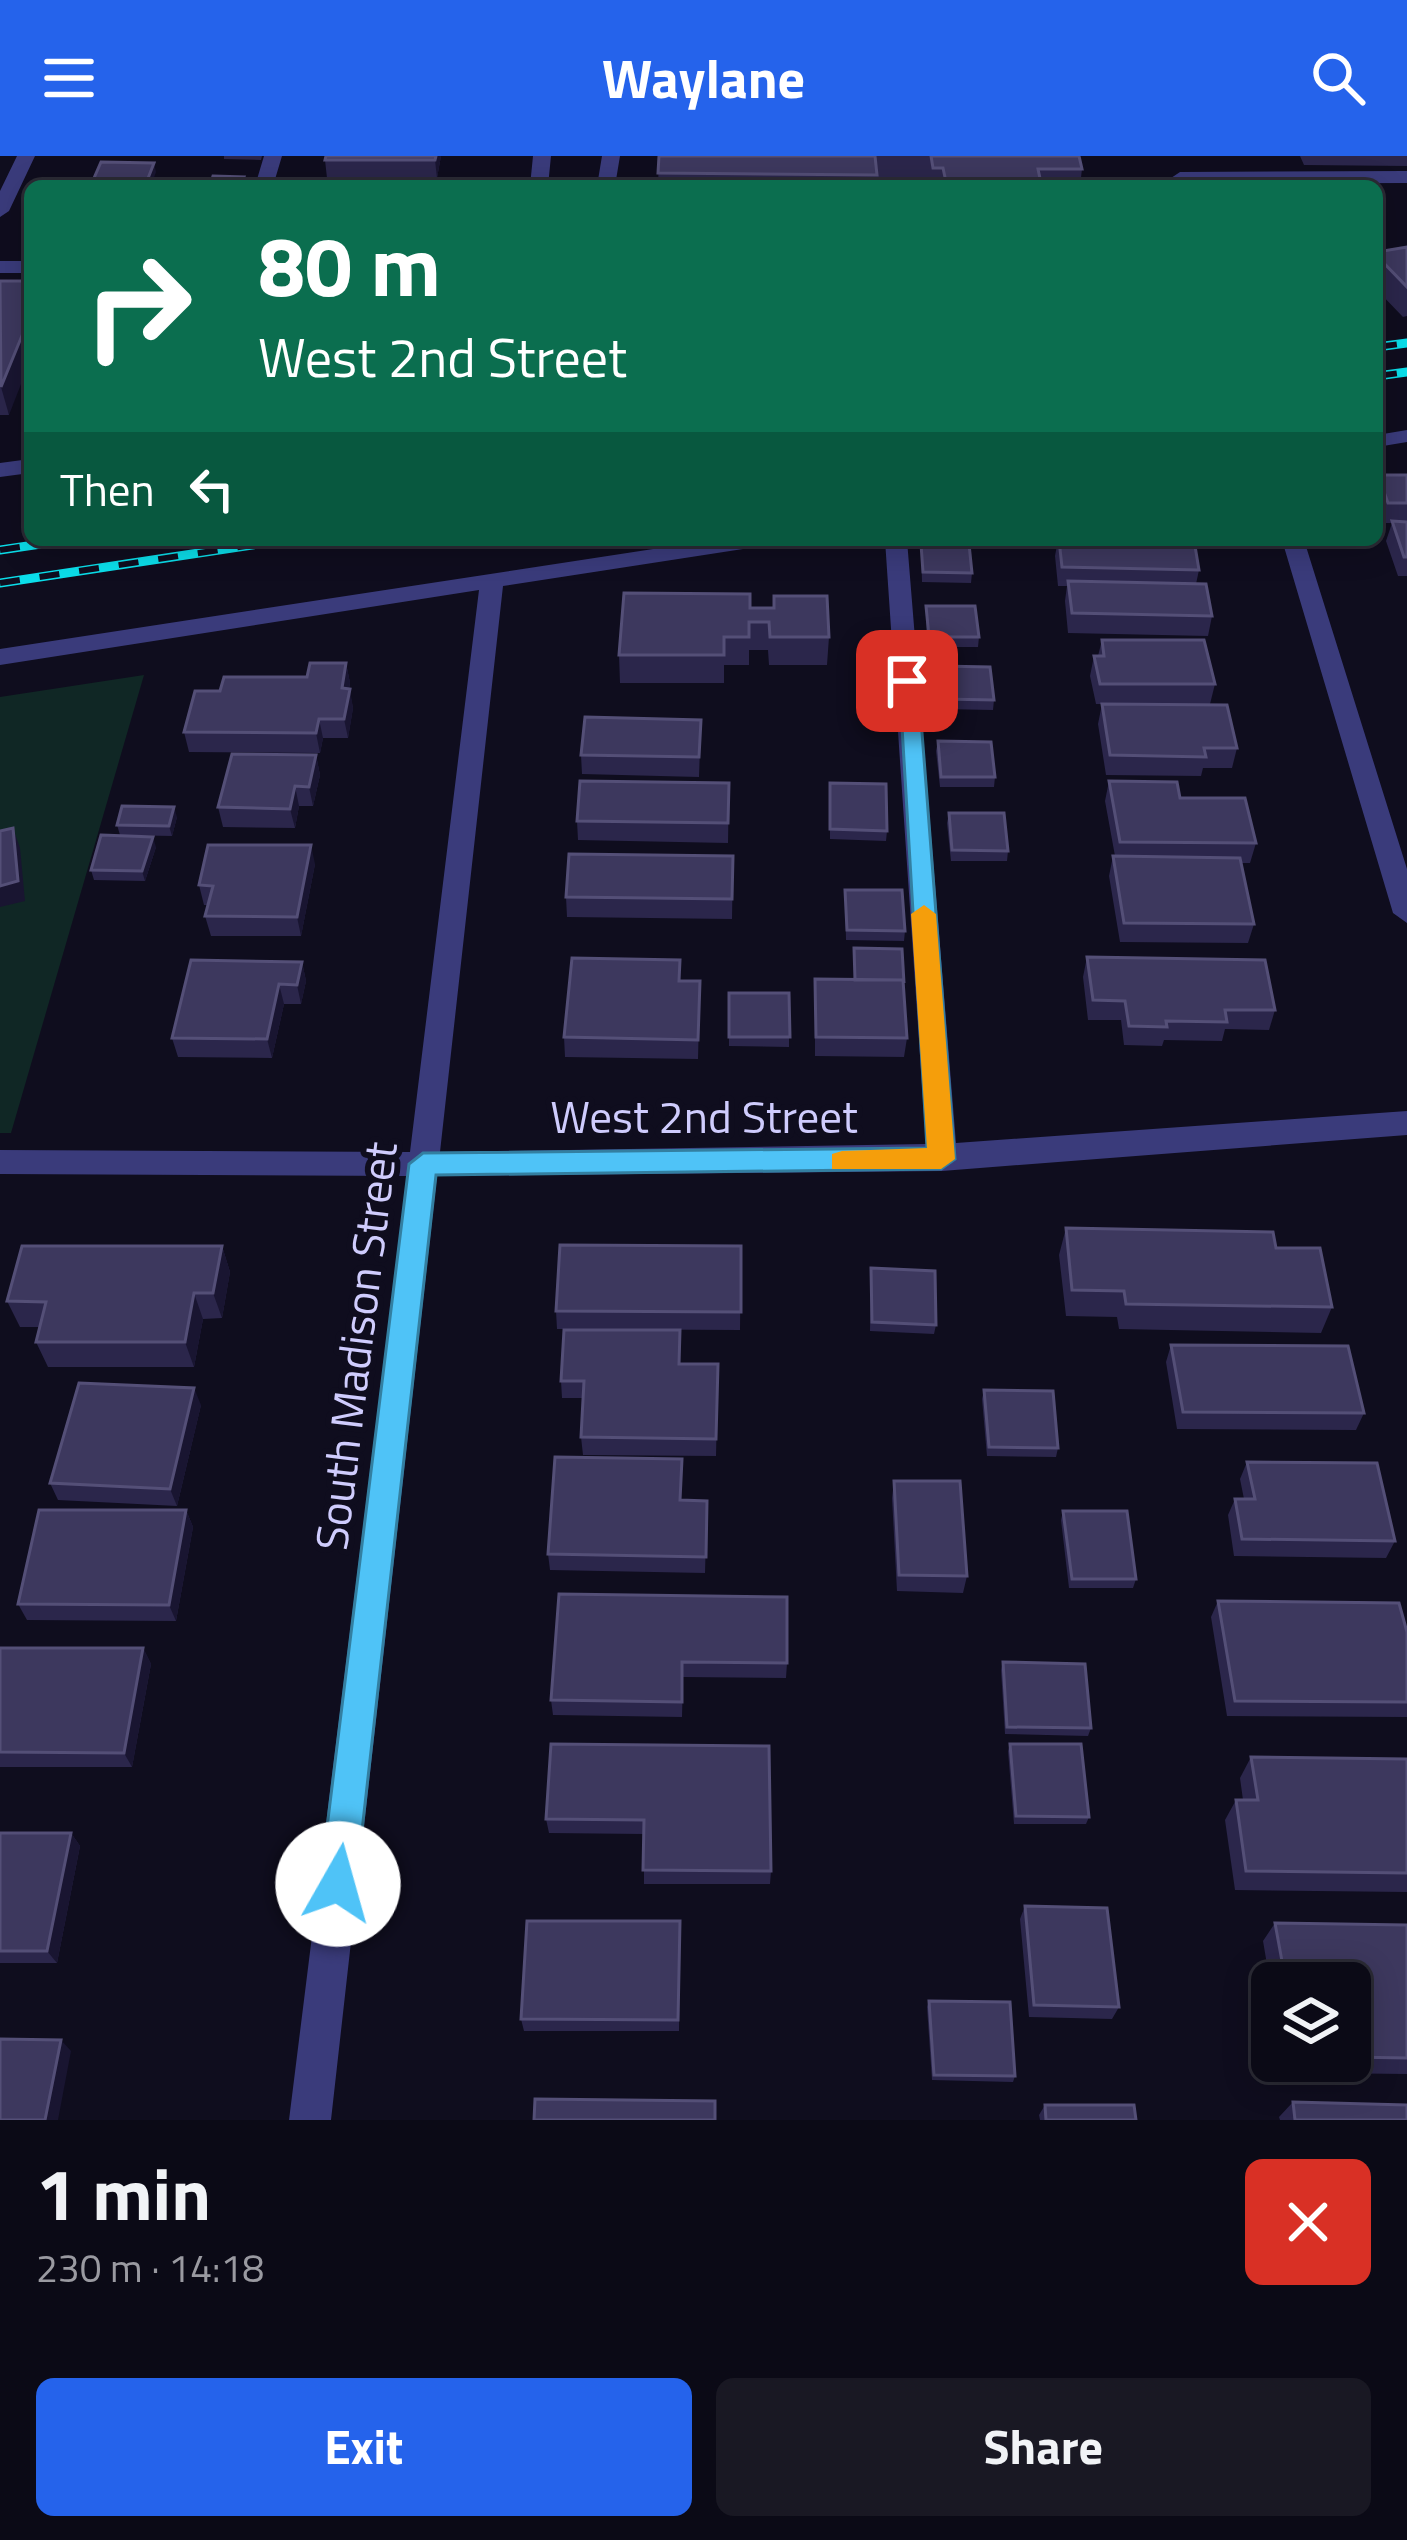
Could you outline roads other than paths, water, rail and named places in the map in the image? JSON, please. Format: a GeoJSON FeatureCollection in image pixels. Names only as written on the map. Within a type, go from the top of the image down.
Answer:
{"type":"FeatureCollection","features":[{"type":"Feature","properties":{"kind":"street"},"geometry":{"type":"LineString","coordinates":[[0,211],[26,156]]}},
{"type":"Feature","properties":{"kind":"street"},"geometry":{"type":"LineString","coordinates":[[1271,180],[1407,177]]}},
{"type":"Feature","properties":{"kind":"street"},"geometry":{"type":"LineString","coordinates":[[0,657],[719,546]]}},
{"type":"Feature","properties":{"kind":"street"},"geometry":{"type":"LineString","coordinates":[[896,546],[941,1159]]}},
{"type":"Feature","properties":{"kind":"street"},"geometry":{"type":"LineString","coordinates":[[1295,546],[1407,913]]}},
{"type":"Feature","properties":{"kind":"street","name":"South Madison Street"},"geometry":{"type":"LineString","coordinates":[[310,2120],[492,583]]}},
{"type":"Feature","properties":{"kind":"street","name":"West 2nd Street"},"geometry":{"type":"LineString","coordinates":[[0,1162],[941,1159],[1204,1144],[1407,1124]]}},
{"type":"Feature","properties":{"kind":"railway"},"geometry":{"type":"LineString","coordinates":[[1383,346],[1407,343]]}},
{"type":"Feature","properties":{"kind":"railway"},"geometry":{"type":"LineString","coordinates":[[1383,375],[1407,372]]}},
{"type":"Feature","properties":{"kind":"railway"},"geometry":{"type":"LineString","coordinates":[[0,550],[27,546]]}},
{"type":"Feature","properties":{"kind":"railway"},"geometry":{"type":"LineString","coordinates":[[0,583],[245,546]]}}]}
